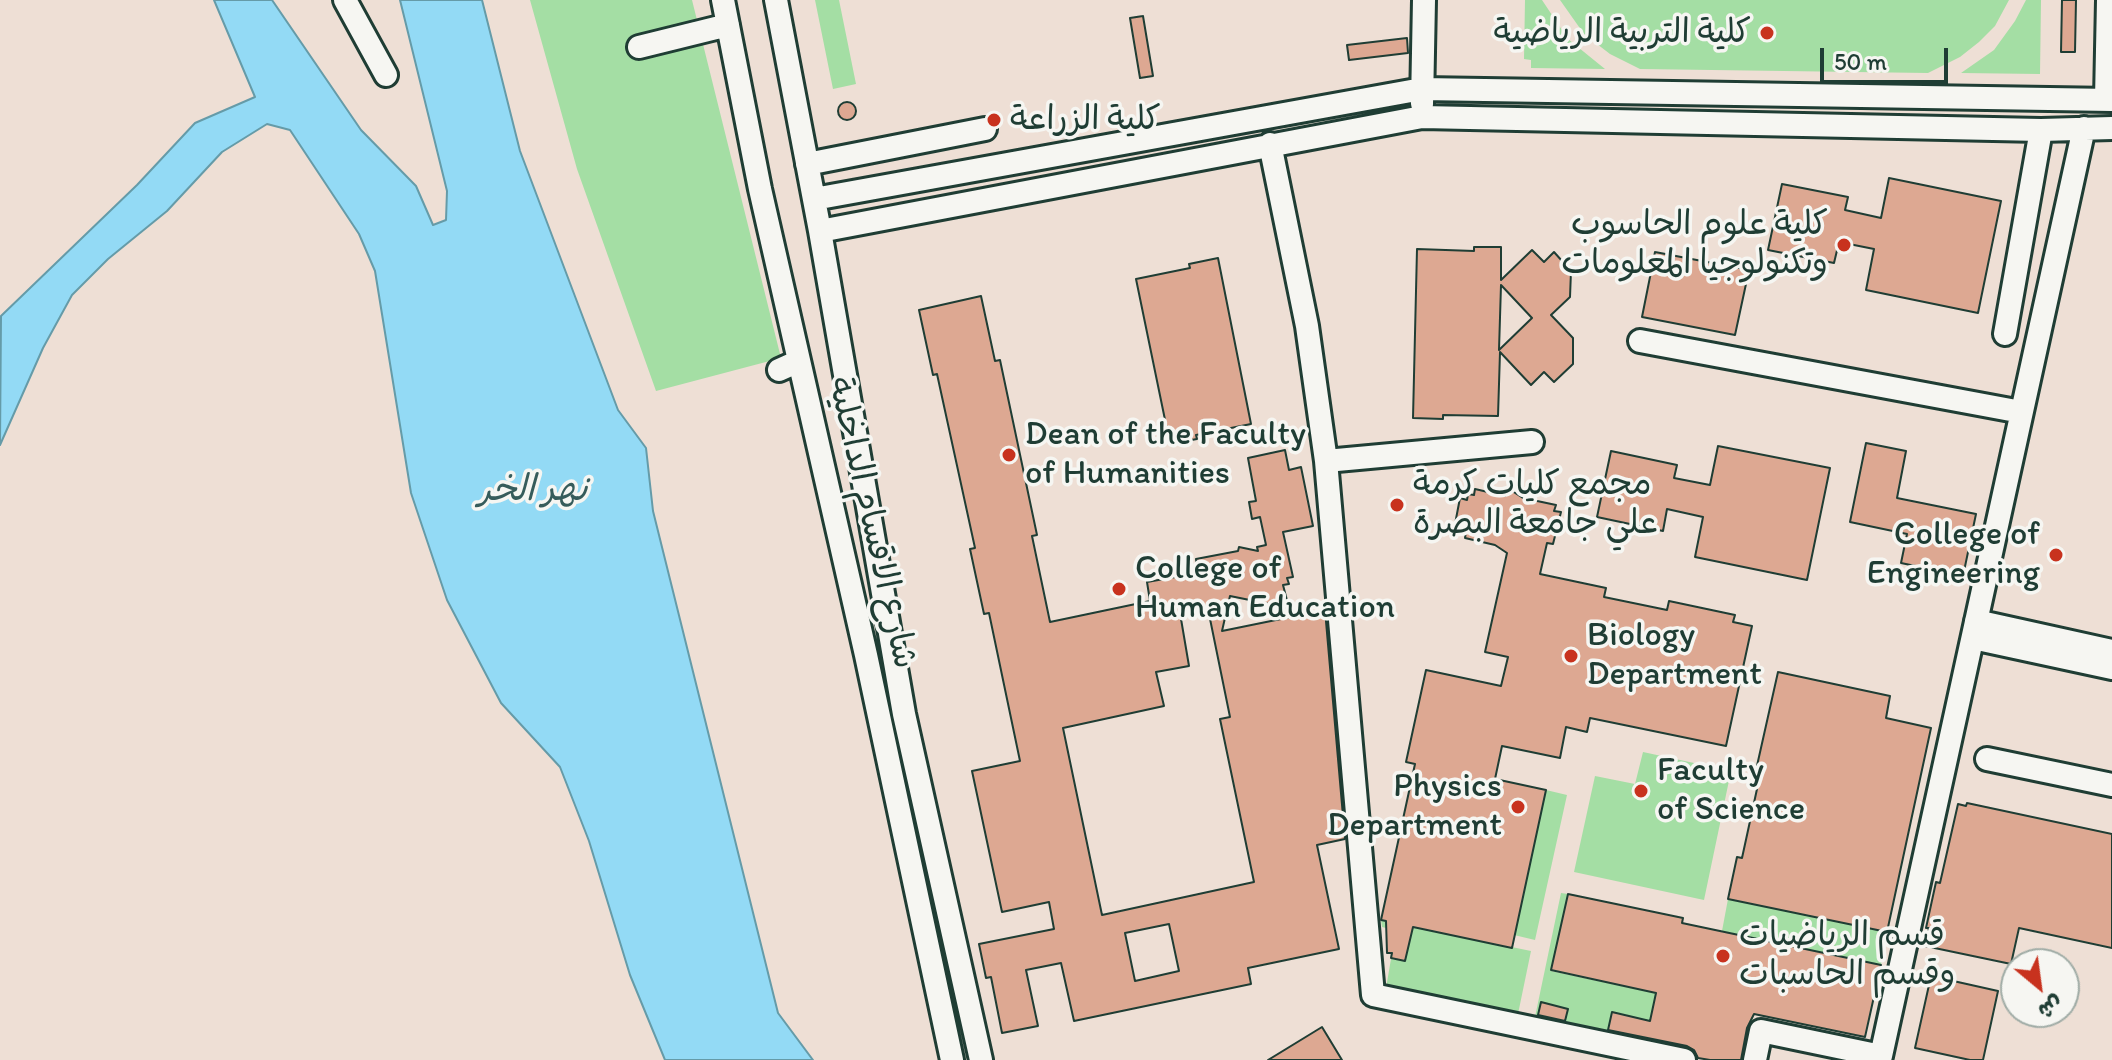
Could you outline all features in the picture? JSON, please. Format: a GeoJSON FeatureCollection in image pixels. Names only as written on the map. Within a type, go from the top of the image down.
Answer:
{"type":"FeatureCollection","features":[{"type":"Feature","properties":{"kind":"street"},"geometry":{"type":"LineString","coordinates":[[345,0],[386,75]]}},
{"type":"Feature","properties":{"kind":"street","name":"شارع الاقسام الداخلية"},"geometry":{"type":"LineString","coordinates":[[723,0],[760,189],[789,366],[952,1060]]}},
{"type":"Feature","properties":{"kind":"street","name":"شارع الاقسام الداخلية"},"geometry":{"type":"LineString","coordinates":[[776,0],[820,231],[904,714],[981,1060]]}},
{"type":"Feature","properties":{"kind":"street"},"geometry":{"type":"LineString","coordinates":[[1422,117],[1424,0]]}},
{"type":"Feature","properties":{"kind":"street"},"geometry":{"type":"LineString","coordinates":[[814,199],[1422,89],[2109,100],[2108,0]]}},
{"type":"Feature","properties":{"kind":"street"},"geometry":{"type":"LineString","coordinates":[[639,47],[728,25]]}},
{"type":"Feature","properties":{"kind":"street"},"geometry":{"type":"LineString","coordinates":[[820,231],[1422,117],[2041,130],[2112,128]]}},
{"type":"Feature","properties":{"kind":"street"},"geometry":{"type":"LineString","coordinates":[[1755,1060],[1761,1031],[1881,1056],[2084,128]]}},
{"type":"Feature","properties":{"kind":"street"},"geometry":{"type":"LineString","coordinates":[[807,164],[985,129]]}},
{"type":"Feature","properties":{"kind":"street"},"geometry":{"type":"LineString","coordinates":[[2005,334],[2041,130]]}},
{"type":"Feature","properties":{"kind":"street"},"geometry":{"type":"LineString","coordinates":[[1270,144],[1307,326],[1326,461],[1373,995],[1684,1060]]}},
{"type":"Feature","properties":{"kind":"street"},"geometry":{"type":"LineString","coordinates":[[1640,341],[2016,411]]}},
{"type":"Feature","properties":{"kind":"street"},"geometry":{"type":"LineString","coordinates":[[1326,461],[1532,442]]}},
{"type":"Feature","properties":{"kind":"street"},"geometry":{"type":"LineString","coordinates":[[1974,629],[2112,651]]}},
{"type":"Feature","properties":{"kind":"street"},"geometry":{"type":"LineString","coordinates":[[1974,629],[2112,668]]}},
{"type":"Feature","properties":{"kind":"street"},"geometry":{"type":"LineString","coordinates":[[1987,759],[2112,785]]}},
{"type":"Feature","properties":{"kind":"green space"},"geometry":{"type":"Polygon","coordinates":[[[530,0],[692,0],[781,358],[656,391],[577,169],[530,0]]]}},
{"type":"Feature","properties":{"kind":"green space"},"geometry":{"type":"Polygon","coordinates":[[[815,0],[839,0],[856,84],[833,89],[815,0]]]}},
{"type":"Feature","properties":{"kind":"green space"},"geometry":{"type":"Polygon","coordinates":[[[1525,0],[1542,0],[1568,39],[1605,69],[1531,68],[1531,60],[1524,59],[1525,0]]]}},
{"type":"Feature","properties":{"kind":"green space","name":"كلية التربية الرياضية"},"geometry":{"type":"Polygon","coordinates":[[[1560,0],[2009,0],[1995,26],[1979,42],[1960,57],[1928,73],[1640,69],[1610,54],[1584,34],[1560,0]]]}},
{"type":"Feature","properties":{"kind":"green space"},"geometry":{"type":"Polygon","coordinates":[[[2026,0],[2041,0],[2040,74],[1961,73],[1994,50],[2026,0]]]}},
{"type":"Feature","properties":{"kind":"green space"},"geometry":{"type":"Polygon","coordinates":[[[1643,752],[1731,771],[1704,900],[1574,872],[1595,776],[1635,784],[1643,752]]]}},
{"type":"Feature","properties":{"kind":"green space"},"geometry":{"type":"Polygon","coordinates":[[[1546,790],[1567,795],[1535,940],[1514,935],[1546,790]]]}},
{"type":"Feature","properties":{"kind":"green space"},"geometry":{"type":"Polygon","coordinates":[[[1561,893],[1568,894],[1551,971],[1754,1014],[1751,1027],[1677,1013],[1652,1013],[1646,1041],[1535,1017],[1561,893]],[[1541,1003],[1538,1016],[1565,1022],[1567,1009],[1541,1003]],[[1612,1013],[1608,1031],[1636,1037],[1641,1019],[1612,1013]]]}},
{"type":"Feature","properties":{"kind":"green space"},"geometry":{"type":"Polygon","coordinates":[[[1728,899],[1887,932],[1881,965],[1773,1018],[1789,945],[1722,931],[1728,899]]]}},
{"type":"Feature","properties":{"kind":"green space"},"geometry":{"type":"Polygon","coordinates":[[[1381,920],[1531,951],[1518,1014],[1386,988],[1391,959],[1405,961],[1411,934],[1382,927],[1381,920]]]}},
{"type":"Feature","properties":{"kind":"water","name":"نهر الخر"},"geometry":{"type":"Polygon","coordinates":[[[214,0],[272,0],[361,130],[416,186],[433,225],[446,220],[447,191],[400,0],[482,0],[520,151],[618,410],[646,448],[653,511],[778,1013],[813,1060],[665,1060],[630,975],[589,841],[560,767],[501,703],[447,600],[411,493],[375,271],[359,234],[290,130],[267,124],[222,152],[167,211],[108,259],[72,295],[43,348],[0,445],[1,316],[137,185],[195,123],[255,97],[214,0]]]}},
{"type":"Feature","properties":{"kind":"building"},"geometry":{"type":"Polygon","coordinates":[[[2062,0],[2076,0],[2075,52],[2061,52],[2062,0]]]}},
{"type":"Feature","properties":{"kind":"building"},"geometry":{"type":"Polygon","coordinates":[[[1143,16],[1153,76],[1140,78],[1130,18],[1143,16]]]}},
{"type":"Feature","properties":{"kind":"building"},"geometry":{"type":"Polygon","coordinates":[[[1407,38],[1408,53],[1349,60],[1347,45],[1407,38]]]}},
{"type":"Feature","properties":{"kind":"building"},"geometry":{"type":"Polygon","coordinates":[[[847,102],[856,111],[847,120],[838,111],[847,102]]]}},
{"type":"Feature","properties":{"kind":"building"},"geometry":{"type":"Polygon","coordinates":[[[1889,178],[2001,201],[1978,313],[1866,290],[1874,249],[1839,242],[1834,263],[1768,250],[1782,184],[1848,197],[1845,210],[1881,218],[1889,178]]]}},
{"type":"Feature","properties":{"kind":"building"},"geometry":{"type":"Polygon","coordinates":[[[1474,247],[1501,247],[1501,280],[1532,250],[1544,262],[1554,252],[1571,271],[1570,297],[1551,315],[1573,338],[1573,364],[1554,382],[1544,372],[1531,385],[1500,352],[1498,416],[1413,418],[1417,249],[1474,251],[1474,247]],[[1501,285],[1499,350],[1532,318],[1501,285]]]}},
{"type":"Feature","properties":{"kind":"building"},"geometry":{"type":"Polygon","coordinates":[[[1655,252],[1749,270],[1735,335],[1642,317],[1655,252]]]}},
{"type":"Feature","properties":{"kind":"building"},"geometry":{"type":"Polygon","coordinates":[[[1218,258],[1251,424],[1196,435],[1197,439],[1170,444],[1136,279],[1190,268],[1189,264],[1218,258]]]}},
{"type":"Feature","properties":{"kind":"building"},"geometry":{"type":"Polygon","coordinates":[[[981,296],[995,361],[1000,360],[1037,535],[1032,536],[1050,622],[1150,601],[1147,582],[1198,573],[1196,559],[1238,551],[1239,547],[1258,551],[1257,547],[1266,545],[1260,517],[1252,519],[1249,502],[1256,501],[1248,458],[1285,450],[1289,470],[1301,467],[1313,526],[1283,532],[1293,577],[1287,578],[1289,584],[1283,585],[1289,608],[1230,596],[1222,631],[1325,610],[1345,839],[1317,845],[1339,949],[1248,968],[1251,984],[1074,1021],[1061,963],[1026,970],[1038,1026],[1002,1033],[991,977],[986,978],[979,944],[1054,929],[1049,902],[1002,912],[972,771],[1020,761],[989,613],[984,614],[970,549],[975,548],[937,374],[933,375],[919,310],[981,296]],[[1208,609],[1180,613],[1189,666],[1156,672],[1164,706],[1063,728],[1102,915],[1254,882],[1220,719],[1230,717],[1208,609]],[[1169,924],[1125,933],[1135,981],[1179,971],[1169,924]]]}},
{"type":"Feature","properties":{"kind":"building"},"geometry":{"type":"Polygon","coordinates":[[[1866,443],[1906,451],[1897,498],[1976,514],[1963,576],[1901,563],[1907,534],[1850,522],[1866,443]]]}},
{"type":"Feature","properties":{"kind":"building"},"geometry":{"type":"Polygon","coordinates":[[[1718,446],[1830,468],[1807,580],[1695,557],[1703,517],[1667,509],[1663,531],[1597,517],[1611,451],[1677,465],[1674,478],[1710,485],[1718,446]]]}},
{"type":"Feature","properties":{"kind":"building"},"geometry":{"type":"Polygon","coordinates":[[[1475,489],[1505,496],[1509,489],[1523,498],[1556,505],[1554,511],[1561,512],[1553,544],[1547,543],[1540,574],[1606,588],[1604,597],[1667,610],[1669,601],[1735,615],[1733,622],[1752,626],[1726,746],[1590,718],[1587,732],[1566,727],[1560,758],[1502,746],[1495,779],[1546,790],[1512,948],[1413,927],[1405,961],[1391,958],[1392,953],[1387,953],[1386,921],[1381,920],[1415,764],[1406,762],[1426,670],[1501,686],[1508,657],[1485,652],[1507,553],[1495,545],[1465,538],[1466,532],[1460,531],[1461,525],[1455,524],[1460,498],[1467,500],[1468,494],[1474,495],[1475,489]]]}},
{"type":"Feature","properties":{"kind":"building"},"geometry":{"type":"Polygon","coordinates":[[[1778,672],[1890,696],[1886,718],[1931,728],[1887,932],[1728,899],[1737,857],[1742,858],[1757,789],[1752,788],[1778,672]]]}},
{"type":"Feature","properties":{"kind":"building"},"geometry":{"type":"Polygon","coordinates":[[[1967,803],[2112,834],[2112,948],[2019,928],[2015,948],[2000,948],[2000,962],[1925,946],[1936,882],[1940,883],[1958,804],[1966,806],[1967,803]]]}},
{"type":"Feature","properties":{"kind":"building"},"geometry":{"type":"Polygon","coordinates":[[[1568,894],[1683,918],[1682,923],[1881,965],[1865,1037],[1754,1014],[1747,1028],[1741,1060],[1710,1060],[1698,1058],[1694,1050],[1687,1046],[1608,1030],[1612,1012],[1650,1021],[1656,993],[1551,970],[1568,894]]]}},
{"type":"Feature","properties":{"kind":"building"},"geometry":{"type":"Polygon","coordinates":[[[1931,976],[1998,991],[1983,1060],[1915,1048],[1931,976]]]}},
{"type":"Feature","properties":{"kind":"building"},"geometry":{"type":"Polygon","coordinates":[[[1541,1002],[1568,1009],[1565,1021],[1538,1015],[1541,1002]]]}},
{"type":"Feature","properties":{"kind":"building"},"geometry":{"type":"Polygon","coordinates":[[[1322,1027],[1342,1060],[1268,1060],[1322,1027]]]}},
{"type":"Feature","properties":{"kind":"place","name":"كلية التربية الرياضية"},"geometry":{"type":"Point","coordinates":[1767,33]}},
{"type":"Feature","properties":{"kind":"place","name":"كلية الزراعة"},"geometry":{"type":"Point","coordinates":[994,120]}},
{"type":"Feature","properties":{"kind":"place","name":"كلية علوم الحاسوب وتكنولوجيا المعلومات"},"geometry":{"type":"Point","coordinates":[1844,245]}},
{"type":"Feature","properties":{"kind":"place","name":"Dean of the Faculty of Humanities"},"geometry":{"type":"Point","coordinates":[1009,455]}},
{"type":"Feature","properties":{"kind":"place","name":"مجمع كليات كرمة علي جامعة البصرة"},"geometry":{"type":"Point","coordinates":[1397,505]}},
{"type":"Feature","properties":{"kind":"place","name":"College of Engineering"},"geometry":{"type":"Point","coordinates":[2056,555]}},
{"type":"Feature","properties":{"kind":"place","name":"College of Human Education"},"geometry":{"type":"Point","coordinates":[1119,589]}},
{"type":"Feature","properties":{"kind":"place","name":"Biology Department"},"geometry":{"type":"Point","coordinates":[1571,656]}},
{"type":"Feature","properties":{"kind":"place","name":"Faculty of Science"},"geometry":{"type":"Point","coordinates":[1641,791]}},
{"type":"Feature","properties":{"kind":"place","name":"Physics Department"},"geometry":{"type":"Point","coordinates":[1518,807]}},
{"type":"Feature","properties":{"kind":"place","name":"قسم الرياضيات وقسم الحاسبات"},"geometry":{"type":"Point","coordinates":[1723,956]}}]}
